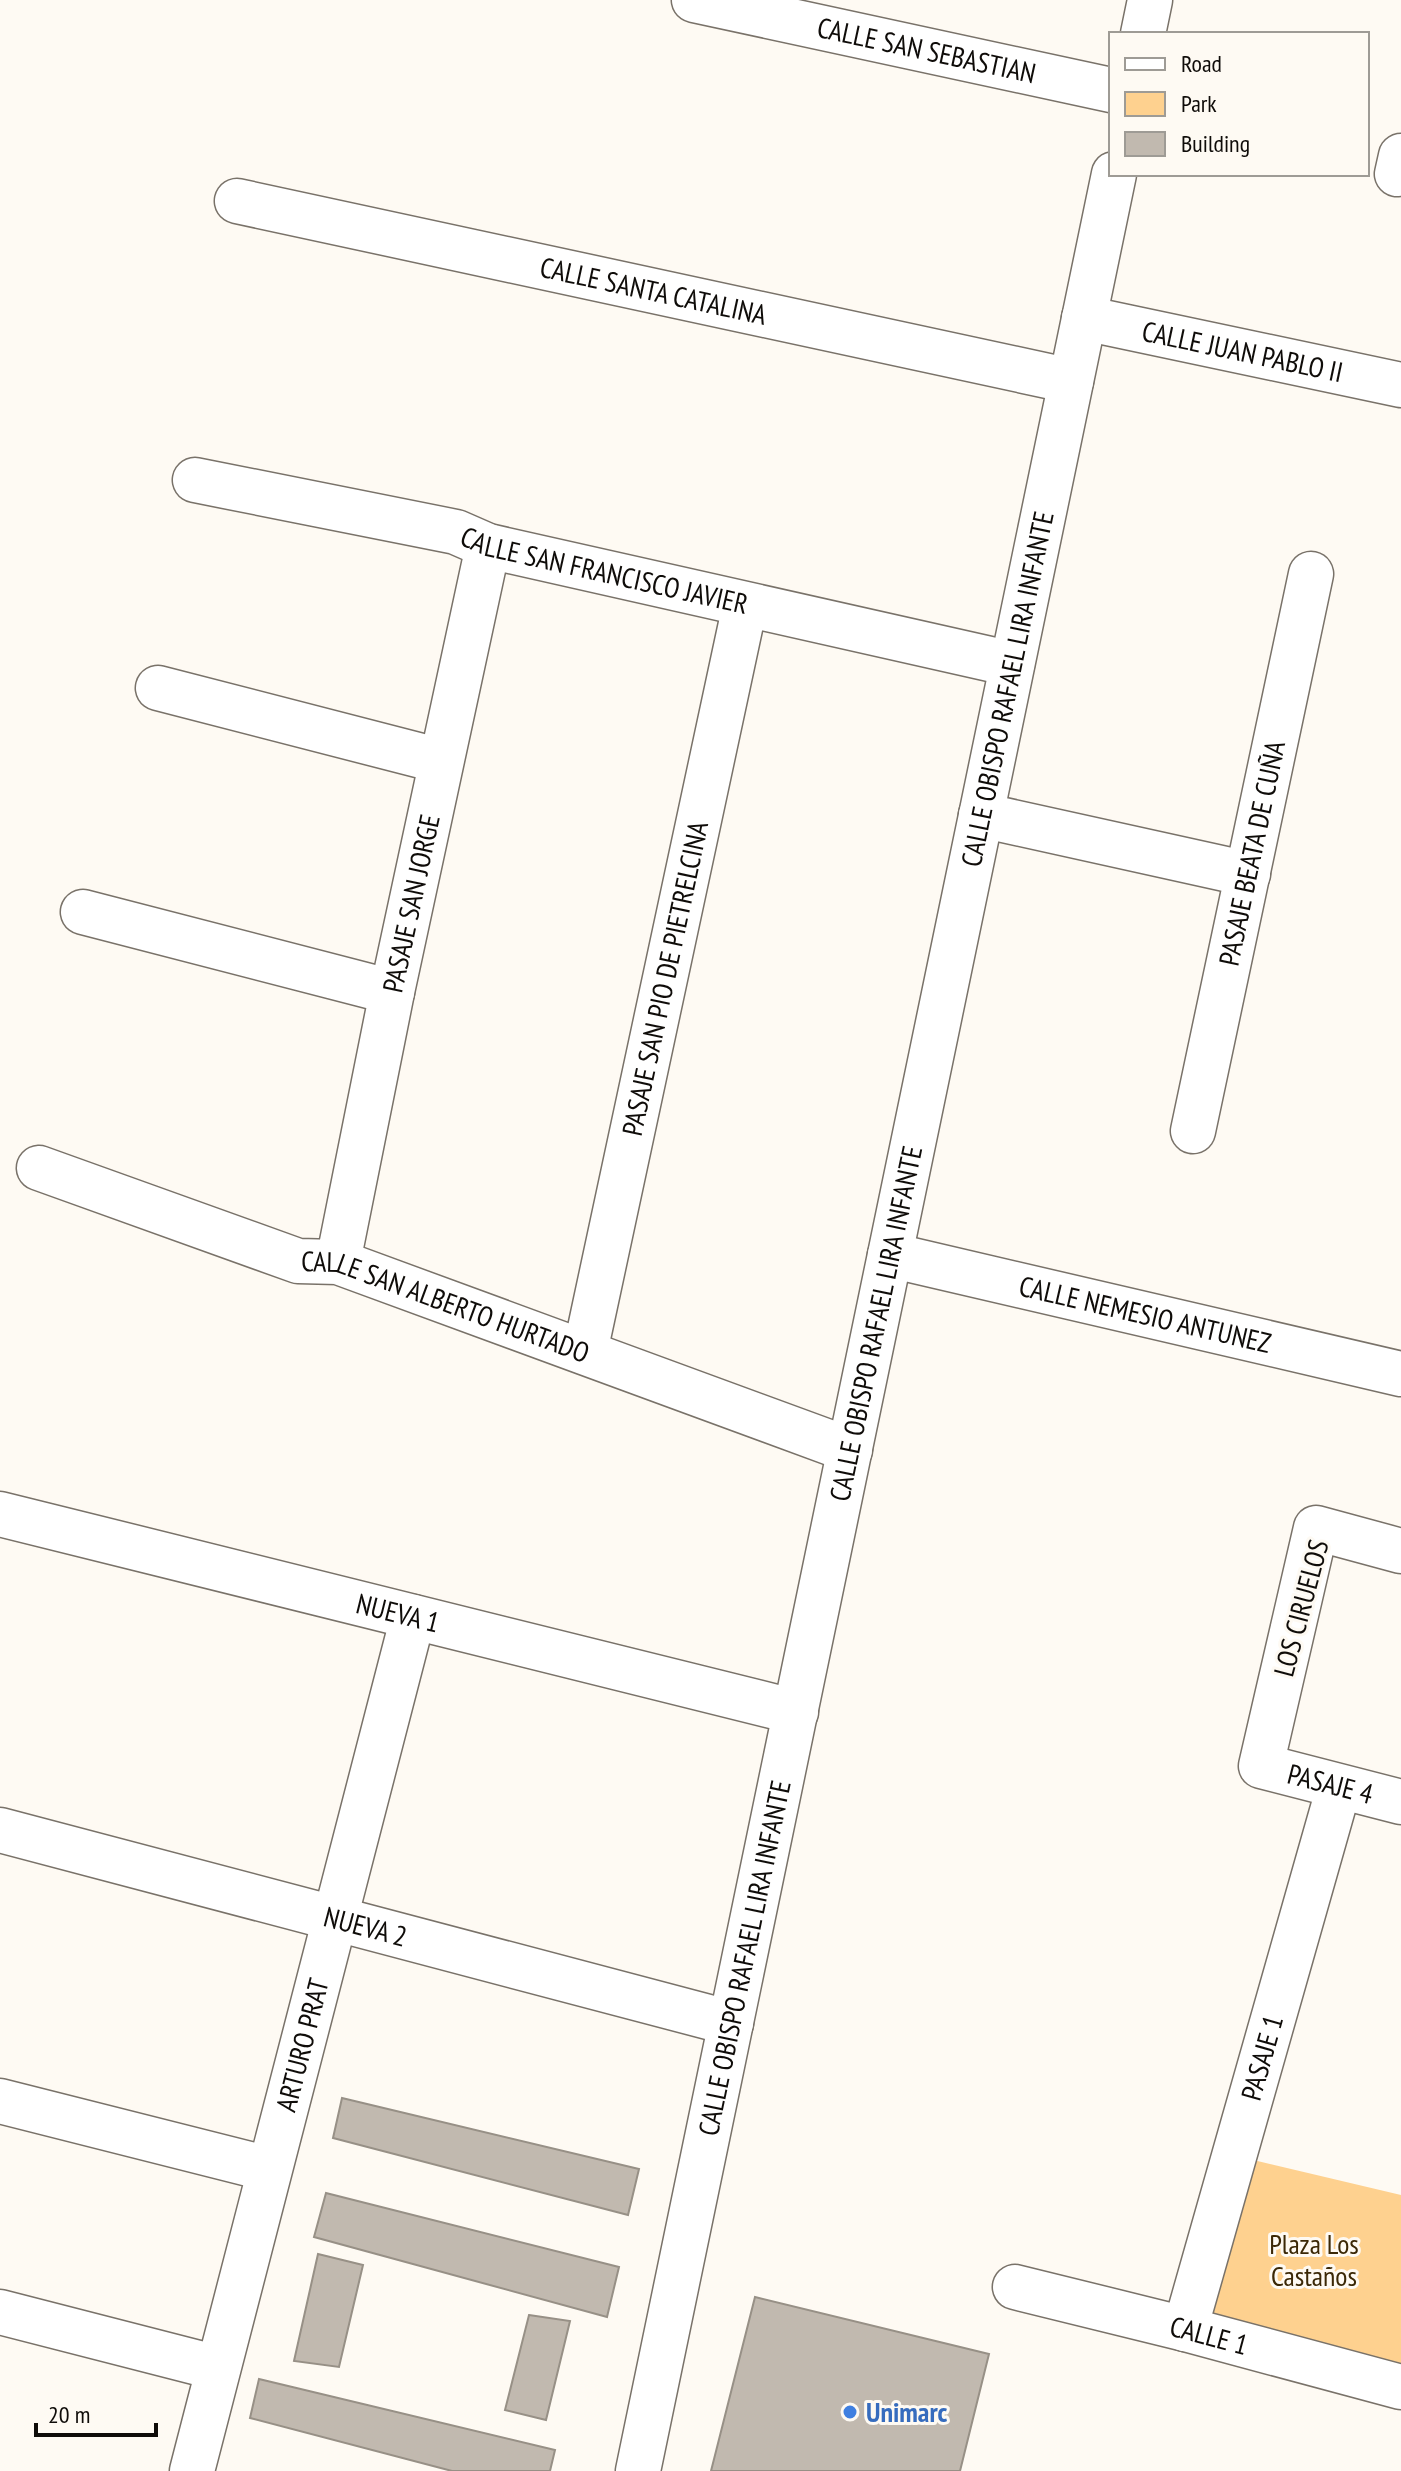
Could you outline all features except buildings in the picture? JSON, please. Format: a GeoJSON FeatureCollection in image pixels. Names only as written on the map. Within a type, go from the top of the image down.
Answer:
{"type":"FeatureCollection","features":[{"type":"Feature","properties":{"kind":"street","name":"CALLE SAN SEBASTIAN"},"geometry":{"type":"LineString","coordinates":[[694,0],[1109,90]]}},
{"type":"Feature","properties":{"kind":"street"},"geometry":{"type":"LineString","coordinates":[[1143,32],[1150,0]]}},
{"type":"Feature","properties":{"kind":"street","name":"CALLE OBISPO RAFAEL LIRA INFANTE"},"geometry":{"type":"LineString","coordinates":[[638,2471],[1114,176]]}},
{"type":"Feature","properties":{"kind":"street","name":"CALLE SANTA CATALINA"},"geometry":{"type":"LineString","coordinates":[[237,201],[1071,381]]}},
{"type":"Feature","properties":{"kind":"street","name":"CALLE JUAN PABLO II"},"geometry":{"type":"LineString","coordinates":[[1084,318],[1401,385]]}},
{"type":"Feature","properties":{"kind":"street","name":"CALLE SAN FRANCISCO JAVIER"},"geometry":{"type":"LineString","coordinates":[[195,480],[456,532],[488,546],[1012,664]]}},
{"type":"Feature","properties":{"kind":"street","name":"PASAJE SAN JORGE"},"geometry":{"type":"LineString","coordinates":[[338,1262],[392,992],[488,546]]}},
{"type":"Feature","properties":{"kind":"street","name":"PASAJE BEATA DE CUÑA"},"geometry":{"type":"LineString","coordinates":[[1193,1131],[1311,574]]}},
{"type":"Feature","properties":{"kind":"street","name":"PASAJE SAN PIO DE PIETRELCINA"},"geometry":{"type":"LineString","coordinates":[[585,1352],[745,605]]}},
{"type":"Feature","properties":{"kind":"street"},"geometry":{"type":"LineString","coordinates":[[158,688],[441,761]]}},
{"type":"Feature","properties":{"kind":"street"},"geometry":{"type":"LineString","coordinates":[[981,815],[1248,874]]}},
{"type":"Feature","properties":{"kind":"street"},"geometry":{"type":"LineString","coordinates":[[83,912],[392,992]]}},
{"type":"Feature","properties":{"kind":"street","name":"CALLE SAN ALBERTO HURTADO"},"geometry":{"type":"LineString","coordinates":[[39,1168],[298,1261],[338,1262],[850,1450]]}},
{"type":"Feature","properties":{"kind":"street","name":"CALLE NEMESIO ANTUNEZ"},"geometry":{"type":"LineString","coordinates":[[890,1255],[1401,1374]]}},
{"type":"Feature","properties":{"kind":"street","name":"NUEVA 1"},"geometry":{"type":"LineString","coordinates":[[0,1514],[796,1712]]}},
{"type":"Feature","properties":{"kind":"street","name":"LOS CIRUELOS"},"geometry":{"type":"LineString","coordinates":[[1261,1766],[1316,1528],[1401,1551]]}},
{"type":"Feature","properties":{"kind":"street","name":"ARTURO PRAT"},"geometry":{"type":"LineString","coordinates":[[192,2471],[413,1617]]}},
{"type":"Feature","properties":{"kind":"street","name":"PASAJE 4"},"geometry":{"type":"LineString","coordinates":[[1261,1766],[1401,1802]]}},
{"type":"Feature","properties":{"kind":"street","name":"PASAJE 1"},"geometry":{"type":"LineString","coordinates":[[1185,2329],[1339,1787]]}},
{"type":"Feature","properties":{"kind":"street","name":"NUEVA 2"},"geometry":{"type":"LineString","coordinates":[[0,1830],[731,2023]]}},
{"type":"Feature","properties":{"kind":"street"},"geometry":{"type":"LineString","coordinates":[[0,2101],[269,2169]]}},
{"type":"Feature","properties":{"kind":"street","name":"CALLE 1"},"geometry":{"type":"LineString","coordinates":[[1015,2287],[1401,2387]]}},
{"type":"Feature","properties":{"kind":"street"},"geometry":{"type":"LineString","coordinates":[[0,2312],[218,2368]]}},
{"type":"Feature","properties":{"kind":"green space","name":"Plaza Los Castaños"},"geometry":{"type":"Polygon","coordinates":[[[1245,2158],[1401,2195],[1401,2367],[1206,2320],[1245,2158]]]}},
{"type":"Feature","properties":{"kind":"place","name":"Unimarc"},"geometry":{"type":"Point","coordinates":[850,2412]}}]}
